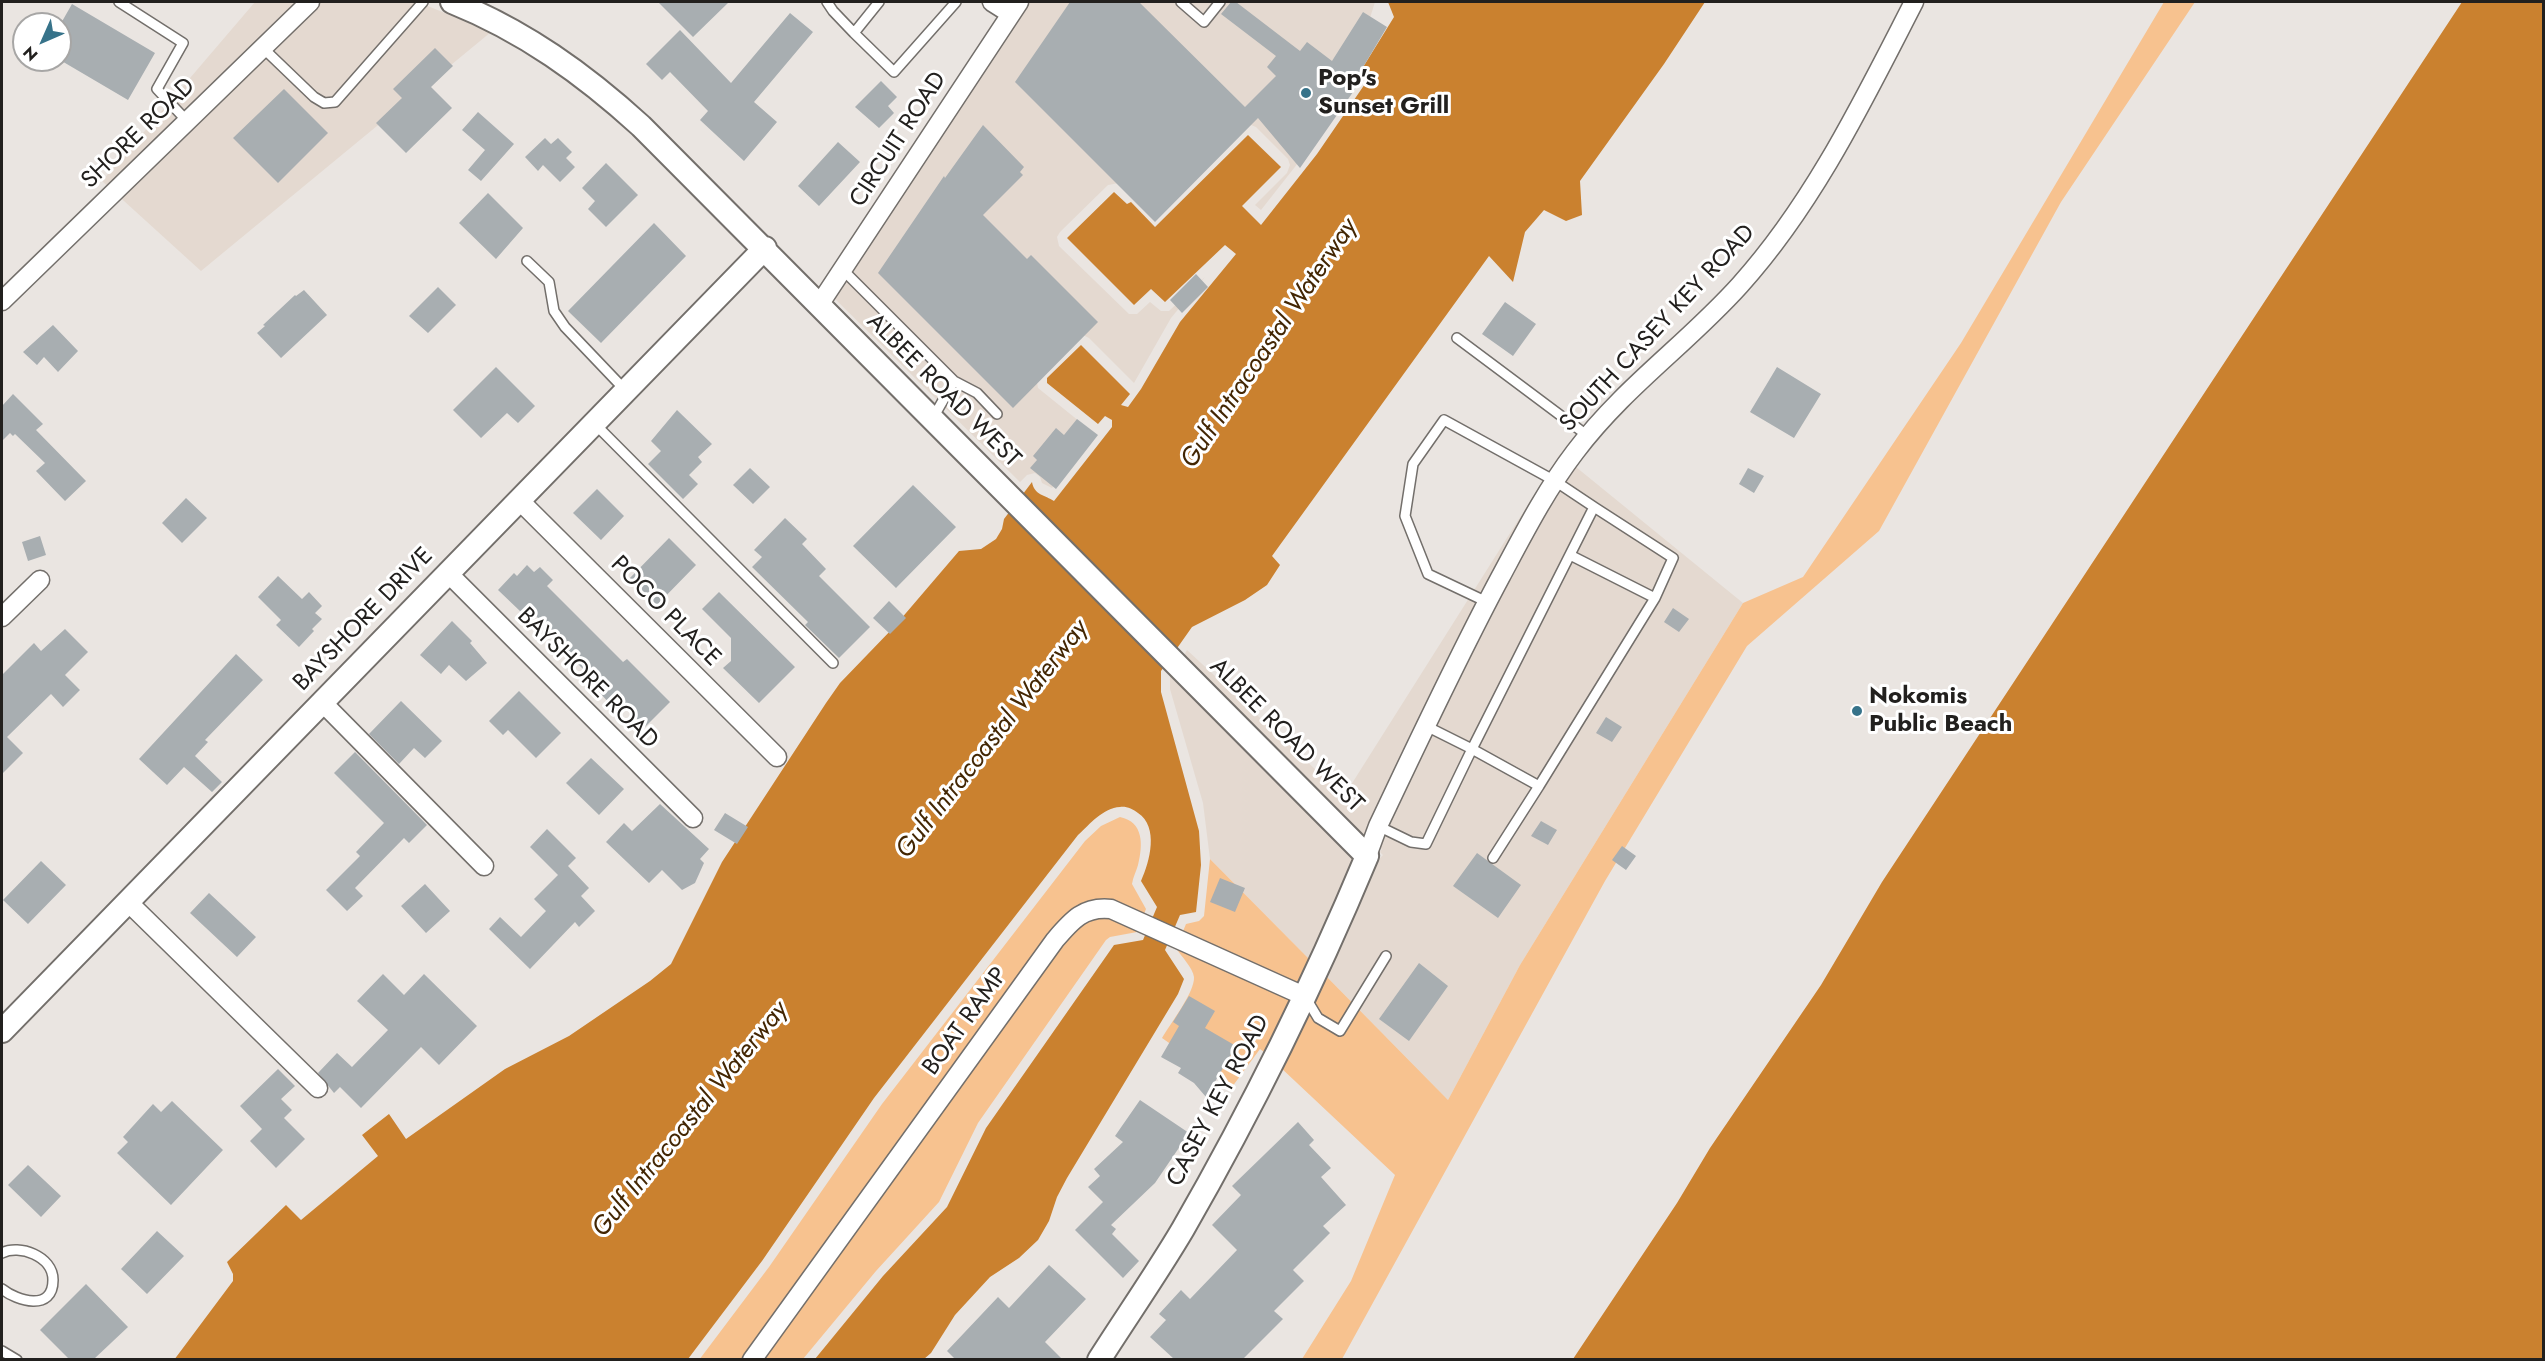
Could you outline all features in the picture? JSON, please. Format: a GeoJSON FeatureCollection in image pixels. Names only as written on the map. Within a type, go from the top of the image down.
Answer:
{"type":"FeatureCollection","features":[{"type":"Feature","properties":{"kind":"street","name":"SHORE ROAD"},"geometry":{"type":"LineString","coordinates":[[2,301],[310,2]]}},
{"type":"Feature","properties":{"kind":"street","name":"ALBEE ROAD WEST"},"geometry":{"type":"LineString","coordinates":[[452,2],[506,26],[574,69],[641,126],[765,248],[1367,856]]}},
{"type":"Feature","properties":{"kind":"street"},"geometry":{"type":"LineString","coordinates":[[992,2],[1015,8]]}},
{"type":"Feature","properties":{"kind":"street","name":"SOUTH CASEY KEY ROAD"},"geometry":{"type":"LineString","coordinates":[[1367,856],[1378,826],[1487,602],[1555,481],[1588,436],[1625,393],[1698,328],[1759,263],[1788,223],[1834,151],[1863,101],[1914,2]]}},
{"type":"Feature","properties":{"kind":"street","name":"CIRCUIT ROAD"},"geometry":{"type":"LineString","coordinates":[[819,305],[1015,8]]}},
{"type":"Feature","properties":{"kind":"street","name":"BAYSHORE DRIVE"},"geometry":{"type":"LineString","coordinates":[[2,1030],[765,248]]}},
{"type":"Feature","properties":{"kind":"street","name":"POCO PLACE"},"geometry":{"type":"LineString","coordinates":[[519,500],[777,757]]}},
{"type":"Feature","properties":{"kind":"street","name":"BAYSHORE ROAD"},"geometry":{"type":"LineString","coordinates":[[448,573],[693,818]]}},
{"type":"Feature","properties":{"kind":"street"},"geometry":{"type":"LineString","coordinates":[[2,617],[39,580]]}},
{"type":"Feature","properties":{"kind":"street"},"geometry":{"type":"LineString","coordinates":[[322,702],[484,866]]}},
{"type":"Feature","properties":{"kind":"street","name":"CASEY KEY ROAD"},"geometry":{"type":"LineString","coordinates":[[1100,1359],[1184,1228],[1304,996],[1337,928],[1367,856]]}},
{"type":"Feature","properties":{"kind":"street"},"geometry":{"type":"LineString","coordinates":[[128,902],[318,1088]]}},
{"type":"Feature","properties":{"kind":"street","name":"BOAT RAMP"},"geometry":{"type":"LineString","coordinates":[[752,1359],[1055,940],[1069,924],[1085,913],[1097,908],[1112,909],[1185,940],[1304,996]]}},
{"type":"Feature","properties":{"kind":"lane"},"geometry":{"type":"LineString","coordinates":[[119,2],[183,42],[158,89],[187,121]]}},
{"type":"Feature","properties":{"kind":"lane"},"geometry":{"type":"LineString","coordinates":[[263,48],[315,97],[324,103],[335,102],[423,2]]}},
{"type":"Feature","properties":{"kind":"lane"},"geometry":{"type":"LineString","coordinates":[[827,2],[854,33],[894,72],[956,2]]}},
{"type":"Feature","properties":{"kind":"lane"},"geometry":{"type":"LineString","coordinates":[[854,33],[879,2]]}},
{"type":"Feature","properties":{"kind":"lane"},"geometry":{"type":"LineString","coordinates":[[1180,2],[1204,22],[1220,2]]}},
{"type":"Feature","properties":{"kind":"lane"},"geometry":{"type":"LineString","coordinates":[[527,261],[549,282],[554,311],[566,327],[626,391]]}},
{"type":"Feature","properties":{"kind":"lane"},"geometry":{"type":"LineString","coordinates":[[843,270],[954,381],[977,393],[997,414]]}},
{"type":"Feature","properties":{"kind":"lane"},"geometry":{"type":"LineString","coordinates":[[1457,338],[1588,436]]}},
{"type":"Feature","properties":{"kind":"lane"},"geometry":{"type":"LineString","coordinates":[[932,418],[954,381]]}},
{"type":"Feature","properties":{"kind":"lane"},"geometry":{"type":"LineString","coordinates":[[1487,602],[1428,574],[1405,516],[1413,464],[1444,420],[1555,481],[1673,558],[1655,598],[1493,858]]}},
{"type":"Feature","properties":{"kind":"lane"},"geometry":{"type":"LineString","coordinates":[[594,423],[833,663]]}},
{"type":"Feature","properties":{"kind":"lane"},"geometry":{"type":"LineString","coordinates":[[1378,826],[1411,842],[1426,844],[1594,507]]}},
{"type":"Feature","properties":{"kind":"lane"},"geometry":{"type":"LineString","coordinates":[[1570,555],[1655,598]]}},
{"type":"Feature","properties":{"kind":"lane"},"geometry":{"type":"LineString","coordinates":[[1426,726],[1539,786]]}},
{"type":"Feature","properties":{"kind":"lane"},"geometry":{"type":"LineString","coordinates":[[1304,996],[1318,1018],[1340,1031],[1386,956]]}},
{"type":"Feature","properties":{"kind":"lane"},"geometry":{"type":"LineString","coordinates":[[2,1253],[18,1249],[37,1256],[51,1272],[53,1280],[48,1294],[36,1301],[20,1300],[2,1288]]}},
{"type":"Feature","properties":{"kind":"lane"},"geometry":{"type":"LineString","coordinates":[[2,1351],[17,1359]]}},
{"type":"Feature","properties":{"kind":"shaded area"},"geometry":{"type":"Polygon","coordinates":[[[255,2],[418,2],[491,32],[201,271],[102,181],[255,2]]]}},
{"type":"Feature","properties":{"kind":"shaded area"},"geometry":{"type":"Polygon","coordinates":[[[1006,2],[1375,2],[1357,59],[1309,149],[1261,210],[1255,205],[1287,173],[1290,165],[1288,159],[1256,127],[1251,125],[1119,183],[1108,185],[1060,232],[1057,237],[1059,246],[1129,314],[1137,314],[1150,302],[1161,311],[1169,311],[1205,277],[1171,318],[1134,383],[1089,338],[1083,335],[1037,382],[1038,388],[1095,434],[1052,488],[1042,483],[1040,477],[1035,473],[1027,475],[1020,482],[828,292],[995,27],[1006,2]]]}},
{"type":"Feature","properties":{"kind":"shaded area"},"geometry":{"type":"Polygon","coordinates":[[[2164,2],[2195,2],[2061,202],[1879,531],[1747,646],[1605,881],[1342,1359],[1302,1359],[1351,1281],[1395,1175],[1280,1067],[1326,976],[1448,1100],[1520,965],[1743,603],[1803,577],[1961,343],[2164,2]]]}},
{"type":"Feature","properties":{"kind":"shaded area"},"geometry":{"type":"Polygon","coordinates":[[[1560,454],[1743,603],[1520,965],[1448,1100],[1326,976],[1376,862],[1383,855],[1380,852],[1382,849],[1374,846],[1184,655],[1187,650],[1344,796],[1560,454]]]}},
{"type":"Feature","properties":{"kind":"shaded area"},"geometry":{"type":"Polygon","coordinates":[[[1170,675],[1353,860],[1310,960],[1210,859],[1203,803],[1170,689],[1170,675]]]}},
{"type":"Feature","properties":{"kind":"shaded area"},"geometry":{"type":"Polygon","coordinates":[[[1120,817],[1134,824],[1140,835],[1140,857],[1132,884],[1146,909],[1137,932],[1110,937],[1106,940],[978,1123],[939,1202],[876,1271],[803,1359],[699,1360],[769,1267],[882,1104],[1085,841],[1101,826],[1120,817]]]}},
{"type":"Feature","properties":{"kind":"shaded area"},"geometry":{"type":"Polygon","coordinates":[[[1210,859],[1310,960],[1264,1052],[1260,1049],[1232,1087],[1162,1038],[1191,991],[1194,977],[1176,948],[1186,924],[1199,921],[1204,916],[1210,859]]]}},
{"type":"Feature","properties":{"kind":"water","name":"Gulf Intracoastal Waterway"},"geometry":{"type":"Polygon","coordinates":[[[1388,2],[1705,2],[1664,64],[1580,181],[1582,215],[1566,221],[1544,210],[1525,232],[1513,282],[1489,256],[1272,556],[1280,565],[1267,585],[1245,600],[1192,627],[1161,671],[1161,692],[1199,831],[1201,865],[1196,912],[1180,915],[1165,950],[1184,979],[1178,994],[1067,1178],[1057,1197],[1049,1221],[1038,1240],[1019,1258],[990,1277],[955,1315],[931,1353],[924,1359],[815,1359],[883,1276],[947,1207],[986,1128],[1114,945],[1143,940],[1157,907],[1141,881],[1150,854],[1151,835],[1145,819],[1127,807],[1108,810],[1078,835],[874,1098],[762,1261],[688,1359],[174,1360],[233,1281],[233,1274],[227,1262],[286,1205],[301,1220],[378,1156],[362,1135],[389,1114],[406,1139],[505,1069],[569,1036],[671,964],[722,862],[840,683],[894,627],[959,551],[981,549],[996,539],[1002,529],[1004,519],[1032,482],[1037,492],[1054,501],[1112,427],[1112,420],[1105,416],[1098,424],[1047,383],[1047,378],[1081,345],[1130,394],[1121,405],[1128,407],[1180,322],[1236,254],[1225,245],[1165,302],[1151,289],[1134,305],[1067,238],[1114,192],[1127,204],[1131,202],[1155,227],[1248,135],[1281,167],[1242,206],[1261,225],[1317,154],[1369,78],[1360,72],[1394,17],[1388,2]]]}},
{"type":"Feature","properties":{"kind":"water"},"geometry":{"type":"Polygon","coordinates":[[[2462,2],[2543,2],[2543,1359],[1573,1359],[1677,1203],[1710,1148],[1821,985],[1882,882],[2462,2]]]}},
{"type":"Feature","properties":{"kind":"building"},"geometry":{"type":"Polygon","coordinates":[[[658,2],[729,2],[693,37],[658,2]]]}},
{"type":"Feature","properties":{"kind":"building"},"geometry":{"type":"Polygon","coordinates":[[[1070,2],[1139,2],[1245,107],[1276,76],[1267,67],[1276,56],[1221,14],[1231,2],[1236,2],[1300,51],[1307,42],[1332,61],[1363,12],[1387,27],[1356,79],[1360,82],[1300,168],[1258,118],[1155,222],[1015,82],[1070,2]]]}},
{"type":"Feature","properties":{"kind":"building"},"geometry":{"type":"Polygon","coordinates":[[[72,4],[155,53],[128,100],[72,67],[72,12],[67,12],[72,4]]]}},
{"type":"Feature","properties":{"kind":"building"},"geometry":{"type":"Polygon","coordinates":[[[790,13],[813,32],[754,102],[777,122],[744,161],[700,120],[708,111],[670,72],[662,80],[646,64],[680,30],[731,83],[790,13]]]}},
{"type":"Feature","properties":{"kind":"building"},"geometry":{"type":"Polygon","coordinates":[[[435,48],[453,66],[431,87],[452,108],[406,153],[376,123],[402,98],[393,89],[435,48]]]}},
{"type":"Feature","properties":{"kind":"building"},"geometry":{"type":"Polygon","coordinates":[[[881,81],[897,97],[888,106],[894,113],[879,128],[855,107],[881,81]]]}},
{"type":"Feature","properties":{"kind":"building"},"geometry":{"type":"Polygon","coordinates":[[[284,89],[328,133],[278,183],[233,138],[284,89]]]}},
{"type":"Feature","properties":{"kind":"building"},"geometry":{"type":"Polygon","coordinates":[[[478,112],[514,144],[481,181],[468,170],[485,150],[462,130],[478,112]]]}},
{"type":"Feature","properties":{"kind":"building"},"geometry":{"type":"Polygon","coordinates":[[[983,125],[1024,167],[1020,172],[1023,175],[983,215],[1027,259],[1031,255],[1098,322],[1013,408],[878,273],[944,176],[945,178],[983,125]]]}},
{"type":"Feature","properties":{"kind":"building"},"geometry":{"type":"Polygon","coordinates":[[[545,138],[551,144],[558,138],[572,152],[566,158],[575,167],[560,182],[543,165],[538,171],[525,157],[545,138]]]}},
{"type":"Feature","properties":{"kind":"building"},"geometry":{"type":"Polygon","coordinates":[[[838,142],[860,162],[819,206],[798,186],[838,142]]]}},
{"type":"Feature","properties":{"kind":"building"},"geometry":{"type":"Polygon","coordinates":[[[606,163],[638,195],[606,227],[588,209],[595,201],[582,188],[606,163]]]}},
{"type":"Feature","properties":{"kind":"building"},"geometry":{"type":"Polygon","coordinates":[[[488,193],[523,228],[496,259],[459,223],[488,193]]]}},
{"type":"Feature","properties":{"kind":"building"},"geometry":{"type":"Polygon","coordinates":[[[654,223],[686,256],[601,343],[568,311],[654,223]]]}},
{"type":"Feature","properties":{"kind":"building"},"geometry":{"type":"Polygon","coordinates":[[[1196,274],[1208,287],[1182,313],[1170,300],[1196,274]]]}},
{"type":"Feature","properties":{"kind":"building"},"geometry":{"type":"Polygon","coordinates":[[[438,287],[456,305],[428,333],[409,316],[438,287]]]}},
{"type":"Feature","properties":{"kind":"building"},"geometry":{"type":"Polygon","coordinates":[[[304,290],[327,315],[281,358],[257,333],[295,295],[304,290]]]}},
{"type":"Feature","properties":{"kind":"building"},"geometry":{"type":"Polygon","coordinates":[[[1505,302],[1536,324],[1513,356],[1482,334],[1505,302]]]}},
{"type":"Feature","properties":{"kind":"building"},"geometry":{"type":"Polygon","coordinates":[[[53,325],[78,351],[58,372],[44,357],[37,365],[23,352],[53,325]]]}},
{"type":"Feature","properties":{"kind":"building"},"geometry":{"type":"Polygon","coordinates":[[[496,367],[535,406],[518,423],[507,413],[481,438],[453,410],[496,367]]]}},
{"type":"Feature","properties":{"kind":"building"},"geometry":{"type":"Polygon","coordinates":[[[1777,367],[1821,394],[1794,438],[1750,412],[1777,367]]]}},
{"type":"Feature","properties":{"kind":"building"},"geometry":{"type":"Polygon","coordinates":[[[13,394],[43,424],[36,430],[86,481],[65,501],[36,471],[45,463],[15,434],[13,436],[10,433],[2,441],[2,406],[13,394]]]}},
{"type":"Feature","properties":{"kind":"building"},"geometry":{"type":"Polygon","coordinates":[[[677,410],[712,444],[698,457],[702,462],[689,475],[698,484],[683,499],[648,464],[661,451],[651,441],[677,410]]]}},
{"type":"Feature","properties":{"kind":"building"},"geometry":{"type":"Polygon","coordinates":[[[1077,419],[1098,435],[1056,489],[1030,468],[1037,460],[1033,456],[1056,428],[1064,435],[1077,419]]]}},
{"type":"Feature","properties":{"kind":"building"},"geometry":{"type":"Polygon","coordinates":[[[750,468],[770,487],[753,504],[733,485],[750,468]]]}},
{"type":"Feature","properties":{"kind":"building"},"geometry":{"type":"Polygon","coordinates":[[[1748,468],[1764,476],[1754,493],[1739,484],[1748,468]]]}},
{"type":"Feature","properties":{"kind":"building"},"geometry":{"type":"Polygon","coordinates":[[[913,485],[956,527],[896,588],[853,546],[913,485]]]}},
{"type":"Feature","properties":{"kind":"building"},"geometry":{"type":"Polygon","coordinates":[[[597,489],[624,516],[601,540],[573,513],[597,489]]]}},
{"type":"Feature","properties":{"kind":"building"},"geometry":{"type":"Polygon","coordinates":[[[186,498],[207,518],[182,543],[162,523],[186,498]]]}},
{"type":"Feature","properties":{"kind":"building"},"geometry":{"type":"Polygon","coordinates":[[[785,518],[807,539],[802,544],[826,569],[819,576],[870,627],[839,658],[805,625],[808,622],[752,567],[762,557],[754,550],[785,518]]]}},
{"type":"Feature","properties":{"kind":"building"},"geometry":{"type":"Polygon","coordinates":[[[40,536],[46,555],[28,561],[22,542],[40,536]]]}},
{"type":"Feature","properties":{"kind":"building"},"geometry":{"type":"Polygon","coordinates":[[[669,538],[696,565],[657,605],[629,579],[669,538]]]}},
{"type":"Feature","properties":{"kind":"building"},"geometry":{"type":"Polygon","coordinates":[[[527,565],[534,572],[540,567],[553,580],[547,586],[623,662],[627,659],[670,702],[645,727],[617,699],[611,705],[598,691],[602,688],[561,647],[564,644],[527,607],[521,612],[498,590],[514,573],[517,576],[527,565]]]}},
{"type":"Feature","properties":{"kind":"building"},"geometry":{"type":"Polygon","coordinates":[[[278,576],[302,599],[309,592],[322,606],[315,613],[322,619],[299,647],[276,625],[281,620],[258,597],[278,576]]]}},
{"type":"Feature","properties":{"kind":"building"},"geometry":{"type":"Polygon","coordinates":[[[719,592],[795,667],[759,703],[723,668],[731,661],[731,638],[702,609],[719,592]]]}},
{"type":"Feature","properties":{"kind":"building"},"geometry":{"type":"Polygon","coordinates":[[[889,601],[906,618],[890,634],[873,618],[889,601]]]}},
{"type":"Feature","properties":{"kind":"building"},"geometry":{"type":"Polygon","coordinates":[[[1673,608],[1689,619],[1679,632],[1664,622],[1673,608]]]}},
{"type":"Feature","properties":{"kind":"building"},"geometry":{"type":"Polygon","coordinates":[[[452,621],[472,641],[470,643],[487,663],[466,681],[449,665],[441,674],[420,655],[452,621]]]}},
{"type":"Feature","properties":{"kind":"building"},"geometry":{"type":"Polygon","coordinates":[[[65,629],[88,652],[65,675],[80,690],[63,707],[51,694],[7,737],[23,753],[2,774],[2,675],[34,643],[41,651],[65,629]]]}},
{"type":"Feature","properties":{"kind":"building"},"geometry":{"type":"Polygon","coordinates":[[[236,654],[263,680],[205,740],[208,742],[195,756],[222,782],[212,792],[184,767],[167,785],[139,759],[236,654]]]}},
{"type":"Feature","properties":{"kind":"building"},"geometry":{"type":"Polygon","coordinates":[[[519,691],[561,733],[536,758],[508,730],[503,735],[489,721],[519,691]]]}},
{"type":"Feature","properties":{"kind":"building"},"geometry":{"type":"Polygon","coordinates":[[[401,701],[442,741],[425,758],[414,748],[399,764],[369,734],[401,701]]]}},
{"type":"Feature","properties":{"kind":"building"},"geometry":{"type":"Polygon","coordinates":[[[1606,717],[1622,727],[1612,742],[1596,733],[1606,717]]]}},
{"type":"Feature","properties":{"kind":"building"},"geometry":{"type":"Polygon","coordinates":[[[355,752],[427,825],[409,843],[404,838],[355,888],[363,896],[347,911],[326,890],[360,856],[356,852],[384,823],[334,773],[355,752]]]}},
{"type":"Feature","properties":{"kind":"building"},"geometry":{"type":"Polygon","coordinates":[[[591,758],[624,789],[599,815],[566,783],[591,758]]]}},
{"type":"Feature","properties":{"kind":"building"},"geometry":{"type":"Polygon","coordinates":[[[660,804],[709,849],[700,859],[704,863],[695,883],[682,890],[662,870],[649,883],[606,842],[624,823],[632,831],[660,804]]]}},
{"type":"Feature","properties":{"kind":"building"},"geometry":{"type":"Polygon","coordinates":[[[725,813],[748,827],[737,844],[714,830],[725,813]]]}},
{"type":"Feature","properties":{"kind":"building"},"geometry":{"type":"Polygon","coordinates":[[[1541,821],[1557,830],[1548,845],[1531,836],[1541,821]]]}},
{"type":"Feature","properties":{"kind":"building"},"geometry":{"type":"Polygon","coordinates":[[[547,829],[576,858],[568,866],[589,888],[581,896],[595,911],[579,927],[575,922],[530,969],[489,929],[500,917],[521,937],[546,911],[534,899],[558,875],[530,847],[547,829]]]}},
{"type":"Feature","properties":{"kind":"building"},"geometry":{"type":"Polygon","coordinates":[[[1622,846],[1636,856],[1626,870],[1612,860],[1622,846]]]}},
{"type":"Feature","properties":{"kind":"building"},"geometry":{"type":"Polygon","coordinates":[[[1477,853],[1521,885],[1498,918],[1453,886],[1477,853]]]}},
{"type":"Feature","properties":{"kind":"building"},"geometry":{"type":"Polygon","coordinates":[[[41,861],[66,885],[28,924],[3,900],[41,861]]]}},
{"type":"Feature","properties":{"kind":"building"},"geometry":{"type":"Polygon","coordinates":[[[1220,878],[1245,888],[1235,912],[1210,902],[1220,878]]]}},
{"type":"Feature","properties":{"kind":"building"},"geometry":{"type":"Polygon","coordinates":[[[425,884],[450,911],[426,933],[401,906],[425,884]]]}},
{"type":"Feature","properties":{"kind":"building"},"geometry":{"type":"Polygon","coordinates":[[[209,893],[256,937],[237,957],[190,913],[209,893]]]}},
{"type":"Feature","properties":{"kind":"building"},"geometry":{"type":"Polygon","coordinates":[[[1419,963],[1448,986],[1409,1041],[1379,1019],[1419,963]]]}},
{"type":"Feature","properties":{"kind":"building"},"geometry":{"type":"Polygon","coordinates":[[[383,974],[404,995],[424,974],[477,1026],[439,1065],[421,1047],[361,1108],[340,1087],[334,1093],[318,1073],[337,1053],[352,1067],[388,1030],[357,1001],[383,974]]]}},
{"type":"Feature","properties":{"kind":"building"},"geometry":{"type":"Polygon","coordinates":[[[1189,996],[1215,1011],[1205,1028],[1236,1046],[1206,1097],[1194,1083],[1178,1073],[1181,1068],[1161,1057],[1179,1026],[1173,1022],[1189,996]]]}},
{"type":"Feature","properties":{"kind":"building"},"geometry":{"type":"Polygon","coordinates":[[[278,1069],[295,1086],[281,1099],[292,1110],[284,1118],[305,1139],[276,1168],[250,1141],[262,1129],[240,1106],[278,1069]]]}},
{"type":"Feature","properties":{"kind":"building"},"geometry":{"type":"Polygon","coordinates":[[[1140,1100],[1189,1133],[1155,1183],[1111,1225],[1116,1229],[1112,1234],[1139,1261],[1123,1278],[1075,1230],[1103,1202],[1088,1187],[1100,1176],[1094,1169],[1123,1142],[1115,1136],[1140,1100]]]}},
{"type":"Feature","properties":{"kind":"building"},"geometry":{"type":"Polygon","coordinates":[[[172,1101],[223,1150],[171,1205],[117,1153],[128,1142],[123,1137],[153,1104],[161,1112],[172,1101]]]}},
{"type":"Feature","properties":{"kind":"building"},"geometry":{"type":"Polygon","coordinates":[[[1298,1122],[1314,1140],[1309,1145],[1331,1168],[1321,1177],[1346,1205],[1323,1226],[1330,1233],[1293,1270],[1304,1281],[1274,1311],[1283,1319],[1243,1359],[1174,1359],[1150,1337],[1166,1320],[1159,1314],[1181,1290],[1190,1299],[1237,1250],[1212,1225],[1241,1195],[1232,1186],[1298,1122]]]}},
{"type":"Feature","properties":{"kind":"building"},"geometry":{"type":"Polygon","coordinates":[[[28,1165],[61,1196],[41,1217],[8,1185],[28,1165]]]}},
{"type":"Feature","properties":{"kind":"building"},"geometry":{"type":"Polygon","coordinates":[[[157,1231],[184,1256],[147,1294],[121,1269],[157,1231]]]}},
{"type":"Feature","properties":{"kind":"building"},"geometry":{"type":"Polygon","coordinates":[[[1049,1265],[1086,1299],[1045,1342],[1062,1359],[955,1359],[947,1351],[998,1297],[1009,1308],[1049,1265]]]}},
{"type":"Feature","properties":{"kind":"building"},"geometry":{"type":"Polygon","coordinates":[[[86,1284],[128,1327],[94,1359],[69,1359],[40,1330],[86,1284]]]}},
{"type":"Feature","properties":{"kind":"place","name":"Pop's Sunset Grill"},"geometry":{"type":"Point","coordinates":[1306,93]}},
{"type":"Feature","properties":{"kind":"place","name":"Nokomis Public Beach"},"geometry":{"type":"Point","coordinates":[1857,711]}}]}
